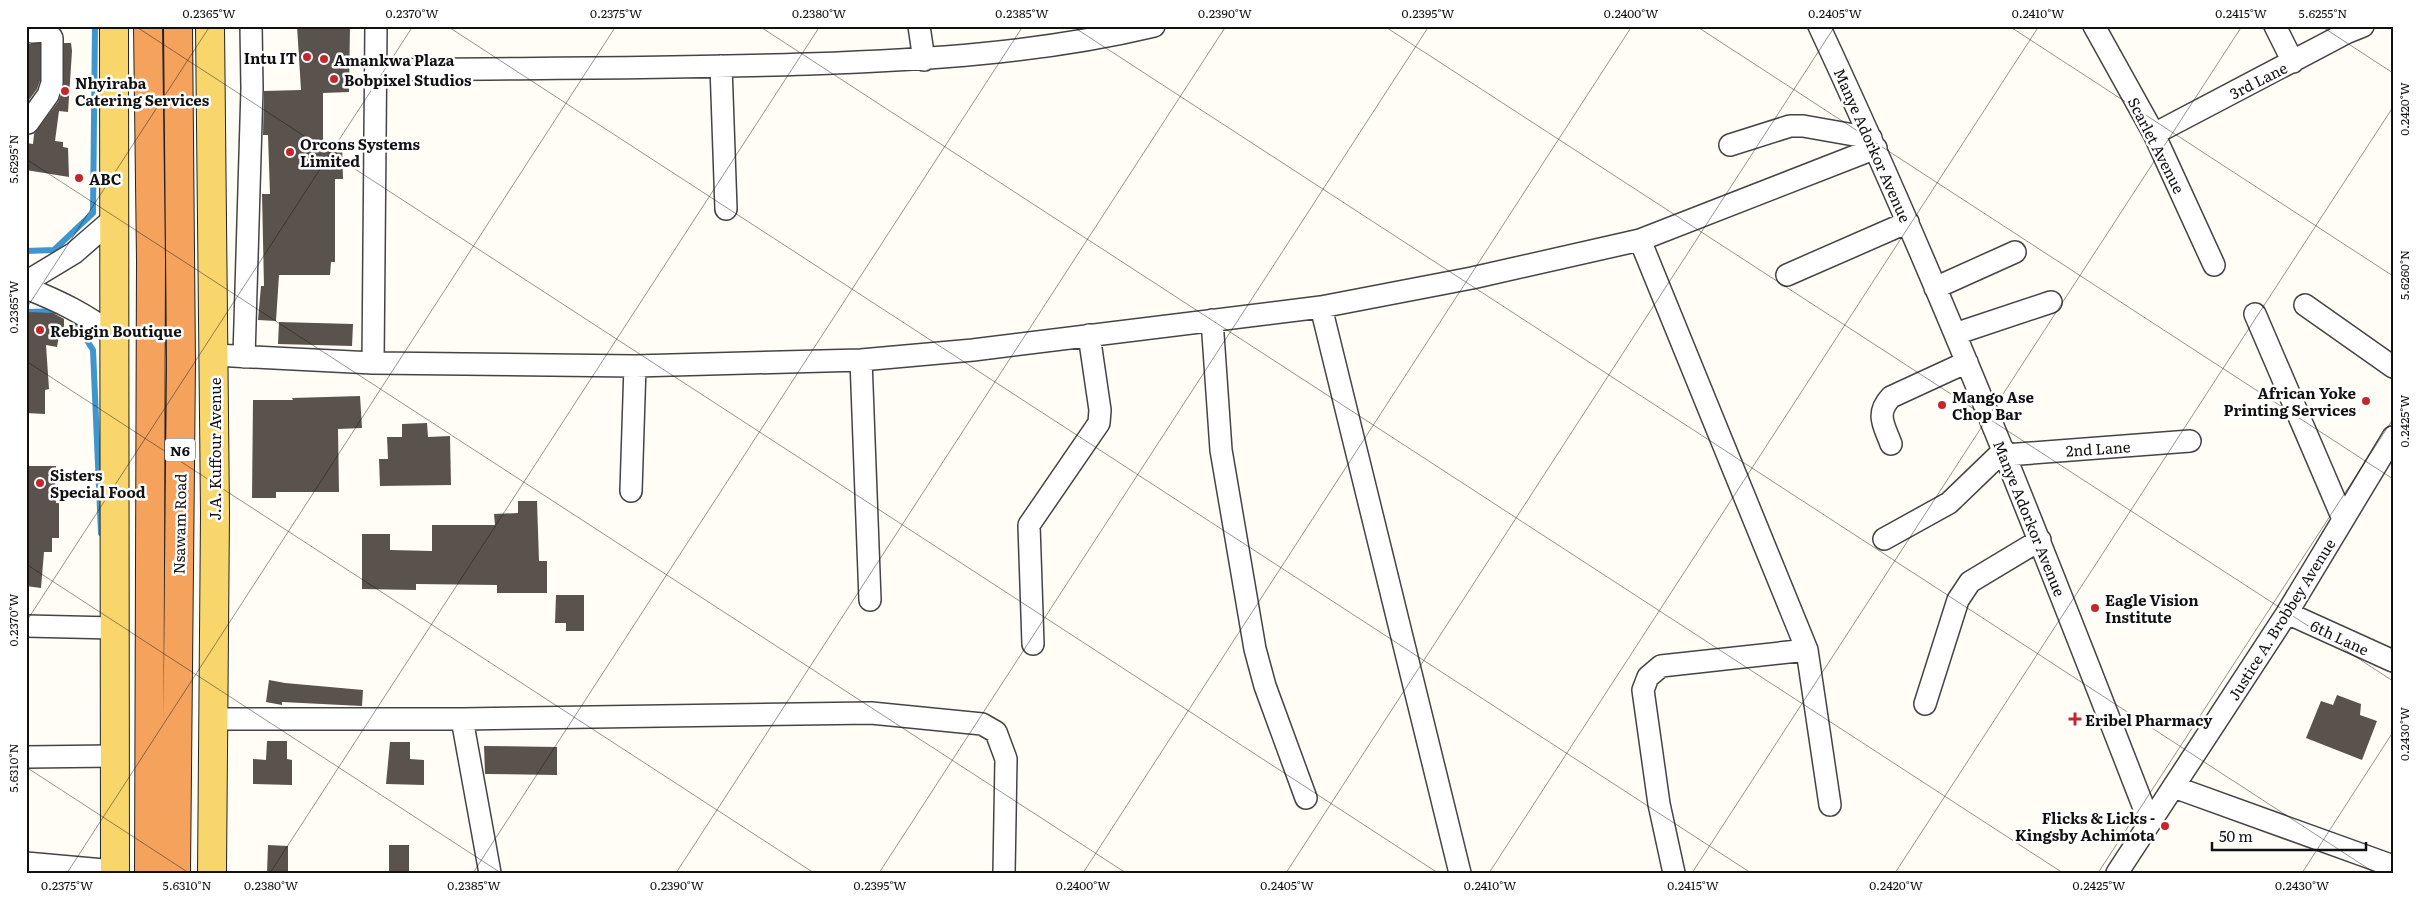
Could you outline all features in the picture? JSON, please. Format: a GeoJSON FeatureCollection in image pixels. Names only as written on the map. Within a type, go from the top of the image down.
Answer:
{"type":"FeatureCollection","features":[{"type":"Feature","properties":{"kind":"highway","name":"Nsawam Road"},"geometry":{"type":"LineString","coordinates":[[148,26],[151,260],[149,873]]}},
{"type":"Feature","properties":{"kind":"highway","name":"Nsawam Road"},"geometry":{"type":"LineString","coordinates":[[176,873],[181,363],[178,26]]}},
{"type":"Feature","properties":{"kind":"main road"},"geometry":{"type":"LineString","coordinates":[[114,26],[112,220],[114,336],[114,872]]}},
{"type":"Feature","properties":{"kind":"main road","name":"J.A. Kuffour Avenue"},"geometry":{"type":"LineString","coordinates":[[210,26],[214,355],[212,873]]}},
{"type":"Feature","properties":{"kind":"street"},"geometry":{"type":"LineString","coordinates":[[244,357],[252,88],[251,26]]}},
{"type":"Feature","properties":{"kind":"street"},"geometry":{"type":"LineString","coordinates":[[373,363],[376,26]]}},
{"type":"Feature","properties":{"kind":"street"},"geometry":{"type":"LineString","coordinates":[[919,26],[924,60]]}},
{"type":"Feature","properties":{"kind":"street"},"geometry":{"type":"LineString","coordinates":[[376,70],[721,66],[924,60],[1064,44],[1154,26]]}},
{"type":"Feature","properties":{"kind":"street","name":"Manye Adorkor Avenue"},"geometry":{"type":"LineString","coordinates":[[1819,26],[1874,143],[2005,453],[2149,821]]}},
{"type":"Feature","properties":{"kind":"street","name":"Scarlet Avenue"},"geometry":{"type":"LineString","coordinates":[[2094,26],[2154,134],[2214,265]]}},
{"type":"Feature","properties":{"kind":"street"},"geometry":{"type":"LineString","coordinates":[[2275,26],[2293,62]]}},
{"type":"Feature","properties":{"kind":"street","name":"3rd Lane"},"geometry":{"type":"LineString","coordinates":[[2154,134],[2348,32],[2363,26]]}},
{"type":"Feature","properties":{"kind":"street"},"geometry":{"type":"LineString","coordinates":[[28,123],[48,95],[52,82],[52,38],[46,31],[30,30]]}},
{"type":"Feature","properties":{"kind":"street"},"geometry":{"type":"LineString","coordinates":[[721,66],[726,209]]}},
{"type":"Feature","properties":{"kind":"street"},"geometry":{"type":"LineString","coordinates":[[1730,145],[1790,126],[1803,126],[1874,143]]}},
{"type":"Feature","properties":{"kind":"street"},"geometry":{"type":"LineString","coordinates":[[214,355],[373,363],[636,366],[861,360],[973,350],[1321,307],[1472,278],[1640,240],[1874,143]]}},
{"type":"Feature","properties":{"kind":"street"},"geometry":{"type":"LineString","coordinates":[[26,282],[74,253],[112,220]]}},
{"type":"Feature","properties":{"kind":"street"},"geometry":{"type":"LineString","coordinates":[[1787,275],[1908,222]]}},
{"type":"Feature","properties":{"kind":"street"},"geometry":{"type":"LineString","coordinates":[[1640,240],[1807,650],[1830,805]]}},
{"type":"Feature","properties":{"kind":"street"},"geometry":{"type":"LineString","coordinates":[[1935,288],[2015,252]]}},
{"type":"Feature","properties":{"kind":"street"},"geometry":{"type":"LineString","coordinates":[[26,288],[66,304],[90,317],[114,336]]}},
{"type":"Feature","properties":{"kind":"street"},"geometry":{"type":"LineString","coordinates":[[1955,334],[2051,302]]}},
{"type":"Feature","properties":{"kind":"street"},"geometry":{"type":"LineString","coordinates":[[2305,305],[2393,367]]}},
{"type":"Feature","properties":{"kind":"street"},"geometry":{"type":"LineString","coordinates":[[1321,307],[1460,873]]}},
{"type":"Feature","properties":{"kind":"street"},"geometry":{"type":"LineString","coordinates":[[2255,314],[2343,519]]}},
{"type":"Feature","properties":{"kind":"street"},"geometry":{"type":"LineString","coordinates":[[1212,320],[1222,450],[1255,649],[1265,686],[1306,798]]}},
{"type":"Feature","properties":{"kind":"street"},"geometry":{"type":"LineString","coordinates":[[1033,644],[1029,525],[1099,422],[1100,410],[1089,335]]}},
{"type":"Feature","properties":{"kind":"street"},"geometry":{"type":"LineString","coordinates":[[861,360],[870,600]]}},
{"type":"Feature","properties":{"kind":"street"},"geometry":{"type":"LineString","coordinates":[[1890,444],[1881,414],[1883,405],[1891,397],[1967,362]]}},
{"type":"Feature","properties":{"kind":"street"},"geometry":{"type":"LineString","coordinates":[[631,491],[636,366]]}},
{"type":"Feature","properties":{"kind":"street","name":"Justice A. Brobbey Avenue"},"geometry":{"type":"LineString","coordinates":[[2117,873],[2149,821],[2174,787],[2287,613],[2393,437]]}},
{"type":"Feature","properties":{"kind":"street","name":"2nd Lane"},"geometry":{"type":"LineString","coordinates":[[2005,453],[2190,441]]}},
{"type":"Feature","properties":{"kind":"street"},"geometry":{"type":"LineString","coordinates":[[1884,539],[1949,504],[2005,453]]}},
{"type":"Feature","properties":{"kind":"street"},"geometry":{"type":"LineString","coordinates":[[1925,704],[1958,600],[1963,590],[1970,582],[2040,540]]}},
{"type":"Feature","properties":{"kind":"street","name":"6th Lane"},"geometry":{"type":"LineString","coordinates":[[2287,613],[2393,661]]}},
{"type":"Feature","properties":{"kind":"street"},"geometry":{"type":"LineString","coordinates":[[26,626],[114,628]]}},
{"type":"Feature","properties":{"kind":"street"},"geometry":{"type":"LineString","coordinates":[[1674,873],[1659,804],[1643,690],[1648,677],[1661,666],[1807,650]]}},
{"type":"Feature","properties":{"kind":"street"},"geometry":{"type":"LineString","coordinates":[[213,719],[462,720],[871,713],[982,724],[996,732],[1006,759],[1004,873]]}},
{"type":"Feature","properties":{"kind":"street"},"geometry":{"type":"LineString","coordinates":[[462,720],[490,873]]}},
{"type":"Feature","properties":{"kind":"street"},"geometry":{"type":"LineString","coordinates":[[26,757],[114,756]]}},
{"type":"Feature","properties":{"kind":"street"},"geometry":{"type":"LineString","coordinates":[[2174,787],[2393,866]]}},
{"type":"Feature","properties":{"kind":"street"},"geometry":{"type":"LineString","coordinates":[[26,863],[114,872]]}},
{"type":"Feature","properties":{"kind":"building"},"geometry":{"type":"Polygon","coordinates":[[[297,26],[350,26],[349,92],[323,93],[323,143],[342,143],[343,179],[335,179],[335,262],[331,262],[330,275],[279,275],[276,321],[258,320],[261,286],[264,286],[262,194],[270,194],[268,135],[263,135],[264,91],[301,90],[297,26]]]}},
{"type":"Feature","properties":{"kind":"building"},"geometry":{"type":"Polygon","coordinates":[[[64,43],[71,43],[72,51],[68,112],[59,111],[55,141],[63,142],[63,147],[68,148],[69,177],[26,170],[26,143],[33,144],[34,134],[58,102],[64,87],[64,43]]]}},
{"type":"Feature","properties":{"kind":"building"},"geometry":{"type":"Polygon","coordinates":[[[26,44],[40,44],[40,81],[37,89],[26,104],[26,44]]]}},
{"type":"Feature","properties":{"kind":"building"},"geometry":{"type":"Polygon","coordinates":[[[28,312],[53,313],[64,319],[64,330],[60,330],[57,347],[46,345],[49,389],[45,390],[45,414],[26,413],[26,314],[28,312]]]}},
{"type":"Feature","properties":{"kind":"building"},"geometry":{"type":"Polygon","coordinates":[[[279,322],[353,324],[352,346],[278,344],[279,322]]]}},
{"type":"Feature","properties":{"kind":"building"},"geometry":{"type":"Polygon","coordinates":[[[360,396],[362,428],[338,429],[339,492],[276,492],[276,498],[252,498],[253,400],[360,396]]]}},
{"type":"Feature","properties":{"kind":"building"},"geometry":{"type":"Polygon","coordinates":[[[427,423],[428,437],[450,436],[451,485],[380,486],[379,459],[388,459],[387,437],[402,437],[402,424],[427,423]]]}},
{"type":"Feature","properties":{"kind":"building"},"geometry":{"type":"Polygon","coordinates":[[[26,466],[56,466],[55,490],[56,503],[59,503],[59,538],[52,538],[52,552],[44,552],[41,588],[26,586],[26,466]]]}},
{"type":"Feature","properties":{"kind":"building"},"geometry":{"type":"Polygon","coordinates":[[[518,501],[537,501],[539,561],[547,561],[547,593],[497,593],[497,585],[416,584],[416,590],[362,589],[362,534],[390,534],[390,550],[432,551],[432,525],[495,525],[494,514],[518,513],[518,501]]]}},
{"type":"Feature","properties":{"kind":"building"},"geometry":{"type":"Polygon","coordinates":[[[556,595],[584,595],[584,631],[566,631],[566,623],[555,623],[556,595]]]}},
{"type":"Feature","properties":{"kind":"building"},"geometry":{"type":"Polygon","coordinates":[[[269,680],[363,690],[362,706],[282,702],[282,705],[266,702],[269,680]]]}},
{"type":"Feature","properties":{"kind":"building"},"geometry":{"type":"Polygon","coordinates":[[[2337,695],[2361,704],[2360,715],[2377,721],[2362,760],[2306,738],[2321,701],[2333,705],[2337,695]]]}},
{"type":"Feature","properties":{"kind":"building"},"geometry":{"type":"Polygon","coordinates":[[[267,741],[287,741],[287,759],[292,760],[292,785],[253,784],[253,759],[266,760],[267,741]]]}},
{"type":"Feature","properties":{"kind":"building"},"geometry":{"type":"Polygon","coordinates":[[[390,742],[410,742],[410,759],[424,760],[424,785],[386,784],[390,742]]]}},
{"type":"Feature","properties":{"kind":"building"},"geometry":{"type":"Polygon","coordinates":[[[484,746],[557,747],[557,775],[485,774],[484,746]]]}},
{"type":"Feature","properties":{"kind":"building"},"geometry":{"type":"Polygon","coordinates":[[[268,845],[288,846],[288,873],[267,873],[268,845]]]}},
{"type":"Feature","properties":{"kind":"building"},"geometry":{"type":"Polygon","coordinates":[[[389,845],[409,845],[409,873],[389,873],[389,845]]]}},
{"type":"Feature","properties":{"kind":"waterway"},"geometry":{"type":"LineString","coordinates":[[26,251],[54,250],[93,213],[95,26]]}},
{"type":"Feature","properties":{"kind":"waterway"},"geometry":{"type":"LineString","coordinates":[[26,312],[62,311]]}},
{"type":"Feature","properties":{"kind":"waterway"},"geometry":{"type":"LineString","coordinates":[[72,317],[93,350],[101,533]]}},
{"type":"Feature","properties":{"kind":"place","name":"Intu IT"},"geometry":{"type":"Point","coordinates":[307,57]}},
{"type":"Feature","properties":{"kind":"place","name":"Amankwa Plaza"},"geometry":{"type":"Point","coordinates":[324,59]}},
{"type":"Feature","properties":{"kind":"place","name":"Bobpixel Studios"},"geometry":{"type":"Point","coordinates":[334,79]}},
{"type":"Feature","properties":{"kind":"place","name":"Nhyiraba Catering Services"},"geometry":{"type":"Point","coordinates":[65,91]}},
{"type":"Feature","properties":{"kind":"place","name":"Orcons Systems Limited"},"geometry":{"type":"Point","coordinates":[290,152]}},
{"type":"Feature","properties":{"kind":"place","name":"ABC"},"geometry":{"type":"Point","coordinates":[79,178]}},
{"type":"Feature","properties":{"kind":"place","name":"Rebigin Boutique"},"geometry":{"type":"Point","coordinates":[40,330]}},
{"type":"Feature","properties":{"kind":"place","name":"African Yoke Printing Services"},"geometry":{"type":"Point","coordinates":[2366,401]}},
{"type":"Feature","properties":{"kind":"place","name":"Mango Ase Chop Bar"},"geometry":{"type":"Point","coordinates":[1942,405]}},
{"type":"Feature","properties":{"kind":"place","name":"Sisters Special Food"},"geometry":{"type":"Point","coordinates":[40,483]}},
{"type":"Feature","properties":{"kind":"place","name":"Eagle Vision Institute"},"geometry":{"type":"Point","coordinates":[2095,608]}},
{"type":"Feature","properties":{"kind":"place","name":"Eribel Pharmacy"},"geometry":{"type":"Point","coordinates":[2075,719]}},
{"type":"Feature","properties":{"kind":"place","name":"Flicks & Licks - Kingsby Achimota"},"geometry":{"type":"Point","coordinates":[2165,826]}}]}
